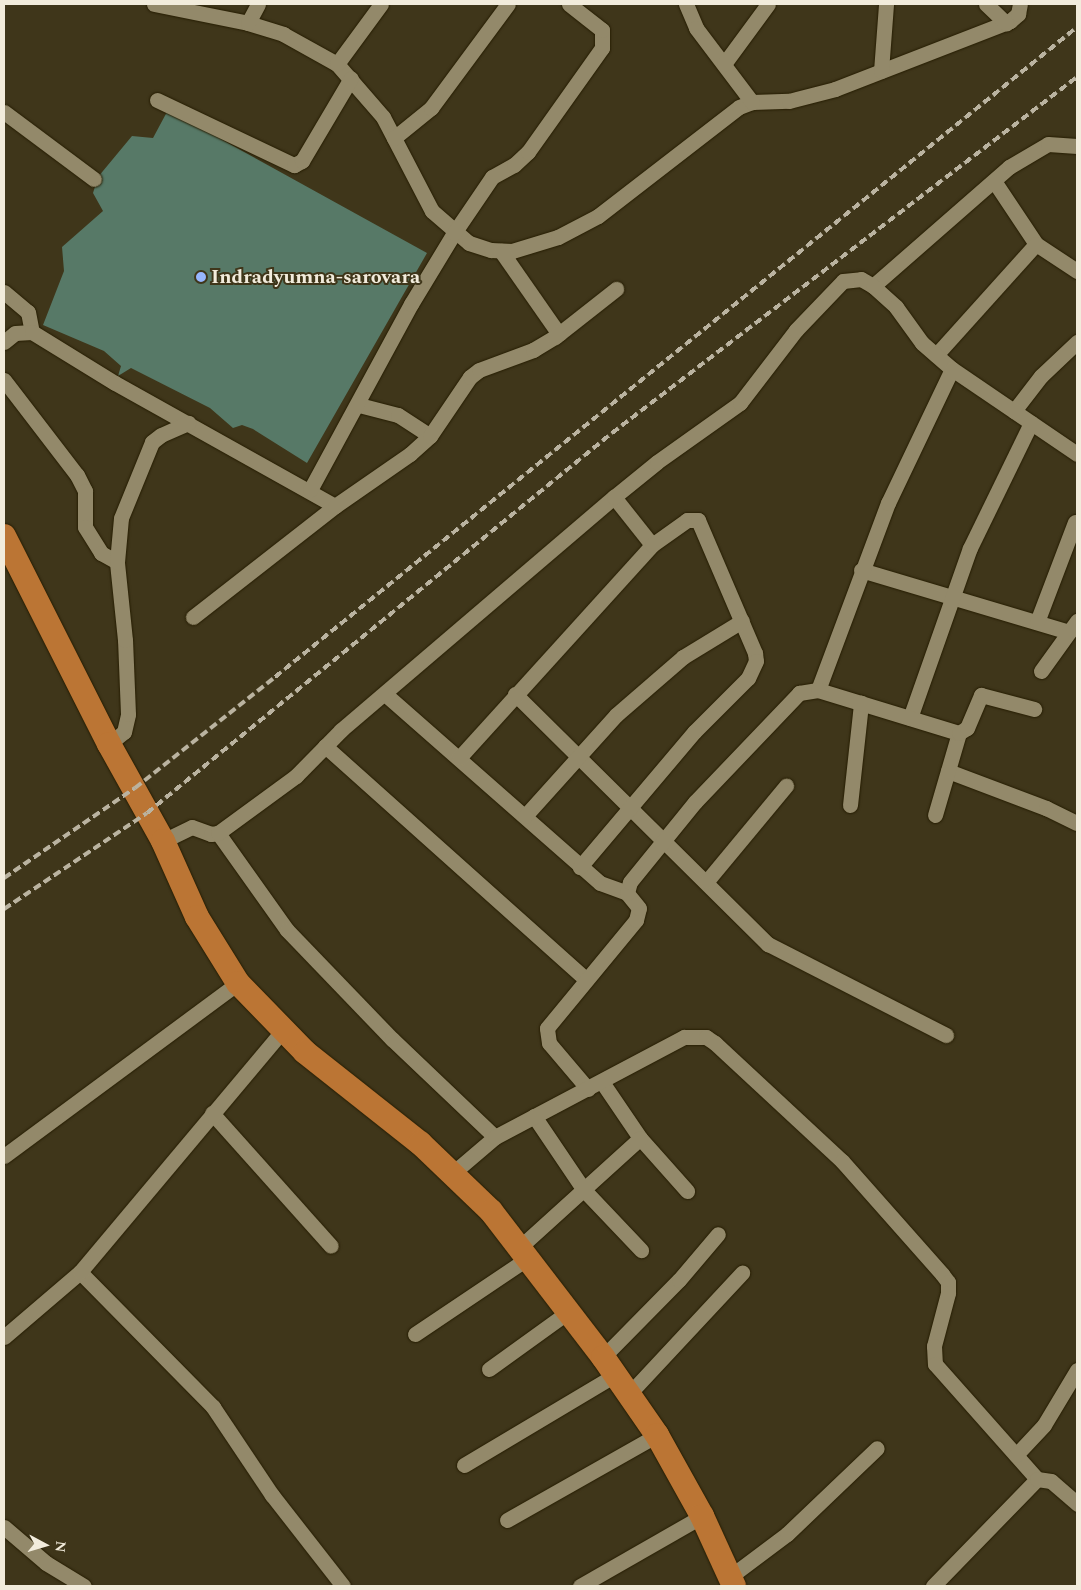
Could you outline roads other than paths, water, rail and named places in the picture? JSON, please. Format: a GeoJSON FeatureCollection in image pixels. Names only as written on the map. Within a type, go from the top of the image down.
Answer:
{"type":"FeatureCollection","features":[{"type":"Feature","properties":{"kind":"highway"},"geometry":{"type":"LineString","coordinates":[[4,536],[109,744],[163,841],[197,917],[238,983],[282,1031],[454,1172],[491,1211],[609,1366],[657,1435],[702,1516],[733,1581]]}},
{"type":"Feature","properties":{"kind":"street"},"geometry":{"type":"LineString","coordinates":[[154,4],[248,23],[283,34],[338,64],[383,117],[432,211],[454,233],[470,243],[512,251],[558,237],[598,216],[739,107],[752,102],[800,99],[880,71],[1006,23],[1018,14],[1020,4]]}},
{"type":"Feature","properties":{"kind":"street"},"geometry":{"type":"LineString","coordinates":[[248,23],[258,4]]}},
{"type":"Feature","properties":{"kind":"street"},"geometry":{"type":"LineString","coordinates":[[338,64],[381,4]]}},
{"type":"Feature","properties":{"kind":"street"},"geometry":{"type":"LineString","coordinates":[[394,138],[438,101],[508,4]]}},
{"type":"Feature","properties":{"kind":"street"},"geometry":{"type":"LineString","coordinates":[[310,490],[359,405],[411,304],[454,233],[492,177],[514,165],[528,152],[602,48],[602,30],[569,4]]}},
{"type":"Feature","properties":{"kind":"street"},"geometry":{"type":"LineString","coordinates":[[686,4],[696,28],[752,102]]}},
{"type":"Feature","properties":{"kind":"street"},"geometry":{"type":"LineString","coordinates":[[724,64],[768,4]]}},
{"type":"Feature","properties":{"kind":"street"},"geometry":{"type":"LineString","coordinates":[[880,71],[886,4]]}},
{"type":"Feature","properties":{"kind":"street"},"geometry":{"type":"LineString","coordinates":[[986,4],[1006,23]]}},
{"type":"Feature","properties":{"kind":"street"},"geometry":{"type":"LineString","coordinates":[[157,100],[294,165],[302,161],[351,78]]}},
{"type":"Feature","properties":{"kind":"street"},"geometry":{"type":"LineString","coordinates":[[4,112],[94,179]]}},
{"type":"Feature","properties":{"kind":"street"},"geometry":{"type":"LineString","coordinates":[[873,286],[994,180],[1048,144],[1077,146]]}},
{"type":"Feature","properties":{"kind":"street"},"geometry":{"type":"LineString","coordinates":[[994,180],[1036,244],[1077,271]]}},
{"type":"Feature","properties":{"kind":"street"},"geometry":{"type":"LineString","coordinates":[[936,355],[1036,244]]}},
{"type":"Feature","properties":{"kind":"street"},"geometry":{"type":"LineString","coordinates":[[501,250],[560,334]]}},
{"type":"Feature","properties":{"kind":"street"},"geometry":{"type":"LineString","coordinates":[[163,841],[192,827],[211,834],[218,833],[296,776],[325,746],[384,694],[614,497],[656,462],[740,402],[796,330],[843,281],[861,279],[873,286],[936,355],[1014,412],[1077,454]]}},
{"type":"Feature","properties":{"kind":"street"},"geometry":{"type":"LineString","coordinates":[[193,617],[335,506],[410,454],[430,436],[470,377],[480,370],[533,350],[560,334],[616,289]]}},
{"type":"Feature","properties":{"kind":"street"},"geometry":{"type":"LineString","coordinates":[[4,292],[28,312],[32,332]]}},
{"type":"Feature","properties":{"kind":"street"},"geometry":{"type":"LineString","coordinates":[[4,342],[16,333],[32,332],[335,506]]}},
{"type":"Feature","properties":{"kind":"street"},"geometry":{"type":"LineString","coordinates":[[1014,412],[1041,376],[1077,342]]}},
{"type":"Feature","properties":{"kind":"street"},"geometry":{"type":"LineString","coordinates":[[818,690],[861,570],[888,503],[952,368]]}},
{"type":"Feature","properties":{"kind":"street"},"geometry":{"type":"LineString","coordinates":[[4,380],[80,480],[85,491],[82,520],[85,527],[101,553],[117,562]]}},
{"type":"Feature","properties":{"kind":"street"},"geometry":{"type":"LineString","coordinates":[[359,405],[408,419],[430,436]]}},
{"type":"Feature","properties":{"kind":"street"},"geometry":{"type":"LineString","coordinates":[[109,744],[124,732],[128,714],[125,640],[117,562],[121,518],[144,455],[161,434],[188,423]]}},
{"type":"Feature","properties":{"kind":"street"},"geometry":{"type":"LineString","coordinates":[[910,718],[952,596],[993,496],[1031,423]]}},
{"type":"Feature","properties":{"kind":"street"},"geometry":{"type":"LineString","coordinates":[[614,497],[652,545]]}},
{"type":"Feature","properties":{"kind":"street"},"geometry":{"type":"LineString","coordinates":[[459,758],[652,545],[687,520],[698,520],[742,621],[755,653],[756,661],[748,678],[694,732],[580,867]]}},
{"type":"Feature","properties":{"kind":"street"},"geometry":{"type":"LineString","coordinates":[[1037,622],[1075,522]]}},
{"type":"Feature","properties":{"kind":"street"},"geometry":{"type":"LineString","coordinates":[[861,570],[1037,622],[1073,627],[1041,671]]}},
{"type":"Feature","properties":{"kind":"street"},"geometry":{"type":"LineString","coordinates":[[525,816],[576,756],[658,676],[704,644],[742,621]]}},
{"type":"Feature","properties":{"kind":"street"},"geometry":{"type":"LineString","coordinates":[[627,893],[630,882],[664,841],[770,721],[799,693],[818,690],[959,733]]}},
{"type":"Feature","properties":{"kind":"street"},"geometry":{"type":"LineString","coordinates":[[384,694],[525,816],[580,867],[600,883],[627,893],[639,908],[636,920],[552,1020],[546,1035],[588,1089]]}},
{"type":"Feature","properties":{"kind":"street"},"geometry":{"type":"LineString","coordinates":[[515,694],[629,808],[707,881],[768,944],[946,1034]]}},
{"type":"Feature","properties":{"kind":"street"},"geometry":{"type":"LineString","coordinates":[[935,815],[959,733],[967,728],[981,695],[1034,709]]}},
{"type":"Feature","properties":{"kind":"street"},"geometry":{"type":"LineString","coordinates":[[850,805],[861,703]]}},
{"type":"Feature","properties":{"kind":"street"},"geometry":{"type":"LineString","coordinates":[[325,746],[586,979]]}},
{"type":"Feature","properties":{"kind":"street"},"geometry":{"type":"LineString","coordinates":[[948,772],[1046,808],[1077,823]]}},
{"type":"Feature","properties":{"kind":"street"},"geometry":{"type":"LineString","coordinates":[[707,881],[786,786]]}},
{"type":"Feature","properties":{"kind":"street"},"geometry":{"type":"LineString","coordinates":[[218,833],[287,930],[392,1039],[495,1136]]}},
{"type":"Feature","properties":{"kind":"street"},"geometry":{"type":"LineString","coordinates":[[4,1156],[238,983]]}},
{"type":"Feature","properties":{"kind":"street"},"geometry":{"type":"LineString","coordinates":[[4,1337],[80,1272],[282,1031]]}},
{"type":"Feature","properties":{"kind":"street"},"geometry":{"type":"LineString","coordinates":[[454,1172],[495,1136],[602,1082],[684,1037],[706,1037],[715,1043],[842,1161],[942,1274],[948,1282],[948,1293],[934,1346],[935,1364],[1037,1479],[1051,1481],[1077,1504]]}},
{"type":"Feature","properties":{"kind":"street"},"geometry":{"type":"LineString","coordinates":[[602,1082],[640,1138],[687,1191]]}},
{"type":"Feature","properties":{"kind":"street"},"geometry":{"type":"LineString","coordinates":[[212,1114],[331,1246]]}},
{"type":"Feature","properties":{"kind":"street"},"geometry":{"type":"LineString","coordinates":[[534,1116],[584,1190],[642,1250]]}},
{"type":"Feature","properties":{"kind":"street"},"geometry":{"type":"LineString","coordinates":[[415,1334],[524,1253],[584,1190],[640,1138]]}},
{"type":"Feature","properties":{"kind":"street"},"geometry":{"type":"LineString","coordinates":[[464,1465],[609,1366],[718,1234]]}},
{"type":"Feature","properties":{"kind":"street"},"geometry":{"type":"LineString","coordinates":[[80,1272],[213,1407],[272,1495],[343,1586]]}},
{"type":"Feature","properties":{"kind":"street"},"geometry":{"type":"LineString","coordinates":[[629,1394],[742,1273]]}},
{"type":"Feature","properties":{"kind":"street"},"geometry":{"type":"LineString","coordinates":[[490,1368],[568,1312]]}},
{"type":"Feature","properties":{"kind":"street"},"geometry":{"type":"LineString","coordinates":[[1016,1455],[1044,1426],[1077,1370]]}},
{"type":"Feature","properties":{"kind":"street"},"geometry":{"type":"LineString","coordinates":[[507,1520],[657,1435]]}},
{"type":"Feature","properties":{"kind":"street"},"geometry":{"type":"LineString","coordinates":[[733,1581],[787,1534],[877,1448]]}},
{"type":"Feature","properties":{"kind":"street"},"geometry":{"type":"LineString","coordinates":[[933,1586],[1037,1479]]}},
{"type":"Feature","properties":{"kind":"street"},"geometry":{"type":"LineString","coordinates":[[580,1586],[702,1516]]}},
{"type":"Feature","properties":{"kind":"street"},"geometry":{"type":"LineString","coordinates":[[4,1527],[46,1562],[84,1586]]}},
{"type":"Feature","properties":{"kind":"railway"},"geometry":{"type":"LineString","coordinates":[[4,878],[135,788],[275,677],[1077,27]]}},
{"type":"Feature","properties":{"kind":"railway"},"geometry":{"type":"LineString","coordinates":[[4,909],[147,813],[612,433],[1077,77]]}},
{"type":"Feature","properties":{"kind":"place","name":"Indradyumna-sarovara"},"geometry":{"type":"Point","coordinates":[201,277]}}]}
